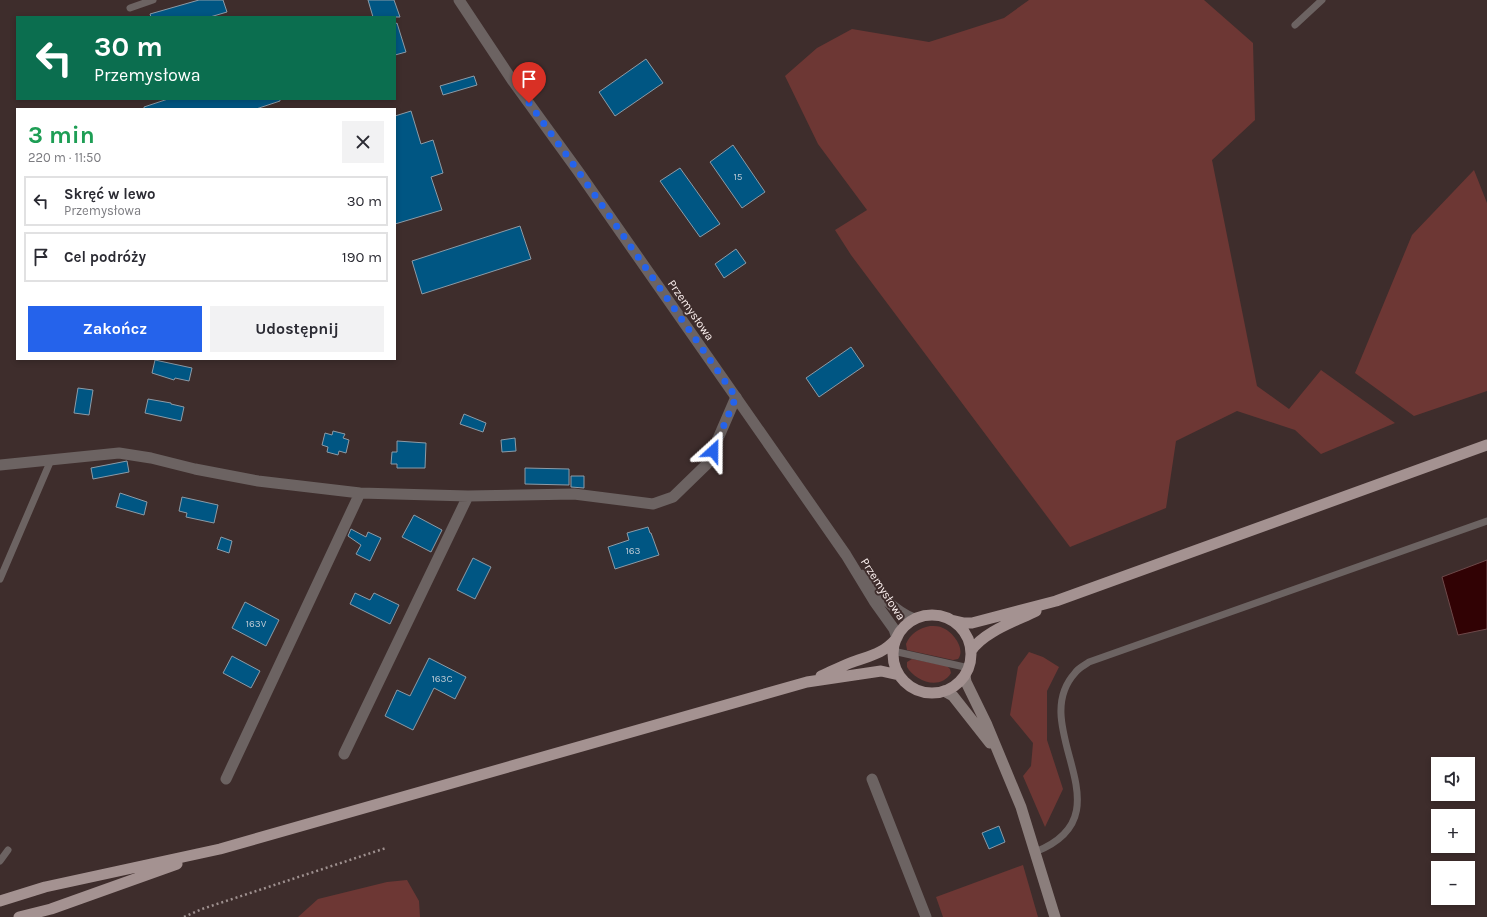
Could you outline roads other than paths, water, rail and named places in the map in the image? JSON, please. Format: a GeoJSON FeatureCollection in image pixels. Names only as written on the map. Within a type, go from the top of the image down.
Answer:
{"type":"FeatureCollection","features":[{"type":"Feature","properties":{"kind":"main road"},"geometry":{"type":"LineString","coordinates":[[807,682],[850,663],[881,652],[890,646],[904,627],[914,619],[926,615],[939,615],[964,623],[972,623],[1056,601],[1487,445]]}},
{"type":"Feature","properties":{"kind":"main road"},"geometry":{"type":"LineString","coordinates":[[1055,917],[1021,807],[987,725],[966,682],[971,651],[976,644],[984,637],[1056,601]]}},
{"type":"Feature","properties":{"kind":"main road"},"geometry":{"type":"LineString","coordinates":[[952,620],[961,628],[968,639],[971,651]]}},
{"type":"Feature","properties":{"kind":"main road"},"geometry":{"type":"LineString","coordinates":[[896,638],[893,651],[894,664],[899,675],[908,684],[919,691],[932,693],[944,691],[956,685],[967,672]]}},
{"type":"Feature","properties":{"kind":"main road"},"geometry":{"type":"LineString","coordinates":[[0,901],[45,887],[220,848],[807,682],[881,671],[899,675]]}},
{"type":"Feature","properties":{"kind":"main road"},"geometry":{"type":"LineString","coordinates":[[944,691],[953,696],[997,751]]}},
{"type":"Feature","properties":{"kind":"main road"},"geometry":{"type":"LineString","coordinates":[[19,917],[51,909],[220,848]]}},
{"type":"Feature","properties":{"kind":"street","name":"Przemysłowa"},"geometry":{"type":"LineString","coordinates":[[459,0],[512,80],[578,171],[846,555],[874,601],[894,629],[896,638]]}},
{"type":"Feature","properties":{"kind":"street"},"geometry":{"type":"LineString","coordinates":[[0,465],[119,453],[151,458],[195,469],[258,481],[360,493],[468,496],[574,494],[654,504],[673,497],[707,464],[736,397]]}},
{"type":"Feature","properties":{"kind":"street"},"geometry":{"type":"LineString","coordinates":[[226,779],[360,493]]}},
{"type":"Feature","properties":{"kind":"street"},"geometry":{"type":"LineString","coordinates":[[344,754],[468,496]]}},
{"type":"Feature","properties":{"kind":"street","name":"Przemysłowa"},"geometry":{"type":"LineString","coordinates":[[846,555],[889,602],[903,615],[914,619]]}},
{"type":"Feature","properties":{"kind":"street"},"geometry":{"type":"LineString","coordinates":[[872,779],[926,917]]}},
{"type":"Feature","properties":{"kind":"lane"},"geometry":{"type":"LineString","coordinates":[[130,8],[154,0]]}},
{"type":"Feature","properties":{"kind":"lane"},"geometry":{"type":"LineString","coordinates":[[1295,25],[1322,0]]}},
{"type":"Feature","properties":{"kind":"lane"},"geometry":{"type":"LineString","coordinates":[[0,579],[51,460]]}},
{"type":"Feature","properties":{"kind":"lane"},"geometry":{"type":"LineString","coordinates":[[1035,852],[1049,847],[1064,835],[1074,819],[1078,803],[1077,783],[1060,721],[1061,702],[1067,685],[1075,672],[1090,662],[1487,521]]}},
{"type":"Feature","properties":{"kind":"lane"},"geometry":{"type":"LineString","coordinates":[[893,651],[967,672]]}},
{"type":"Feature","properties":{"kind":"lane"},"geometry":{"type":"LineString","coordinates":[[0,861],[8,850]]}}]}
